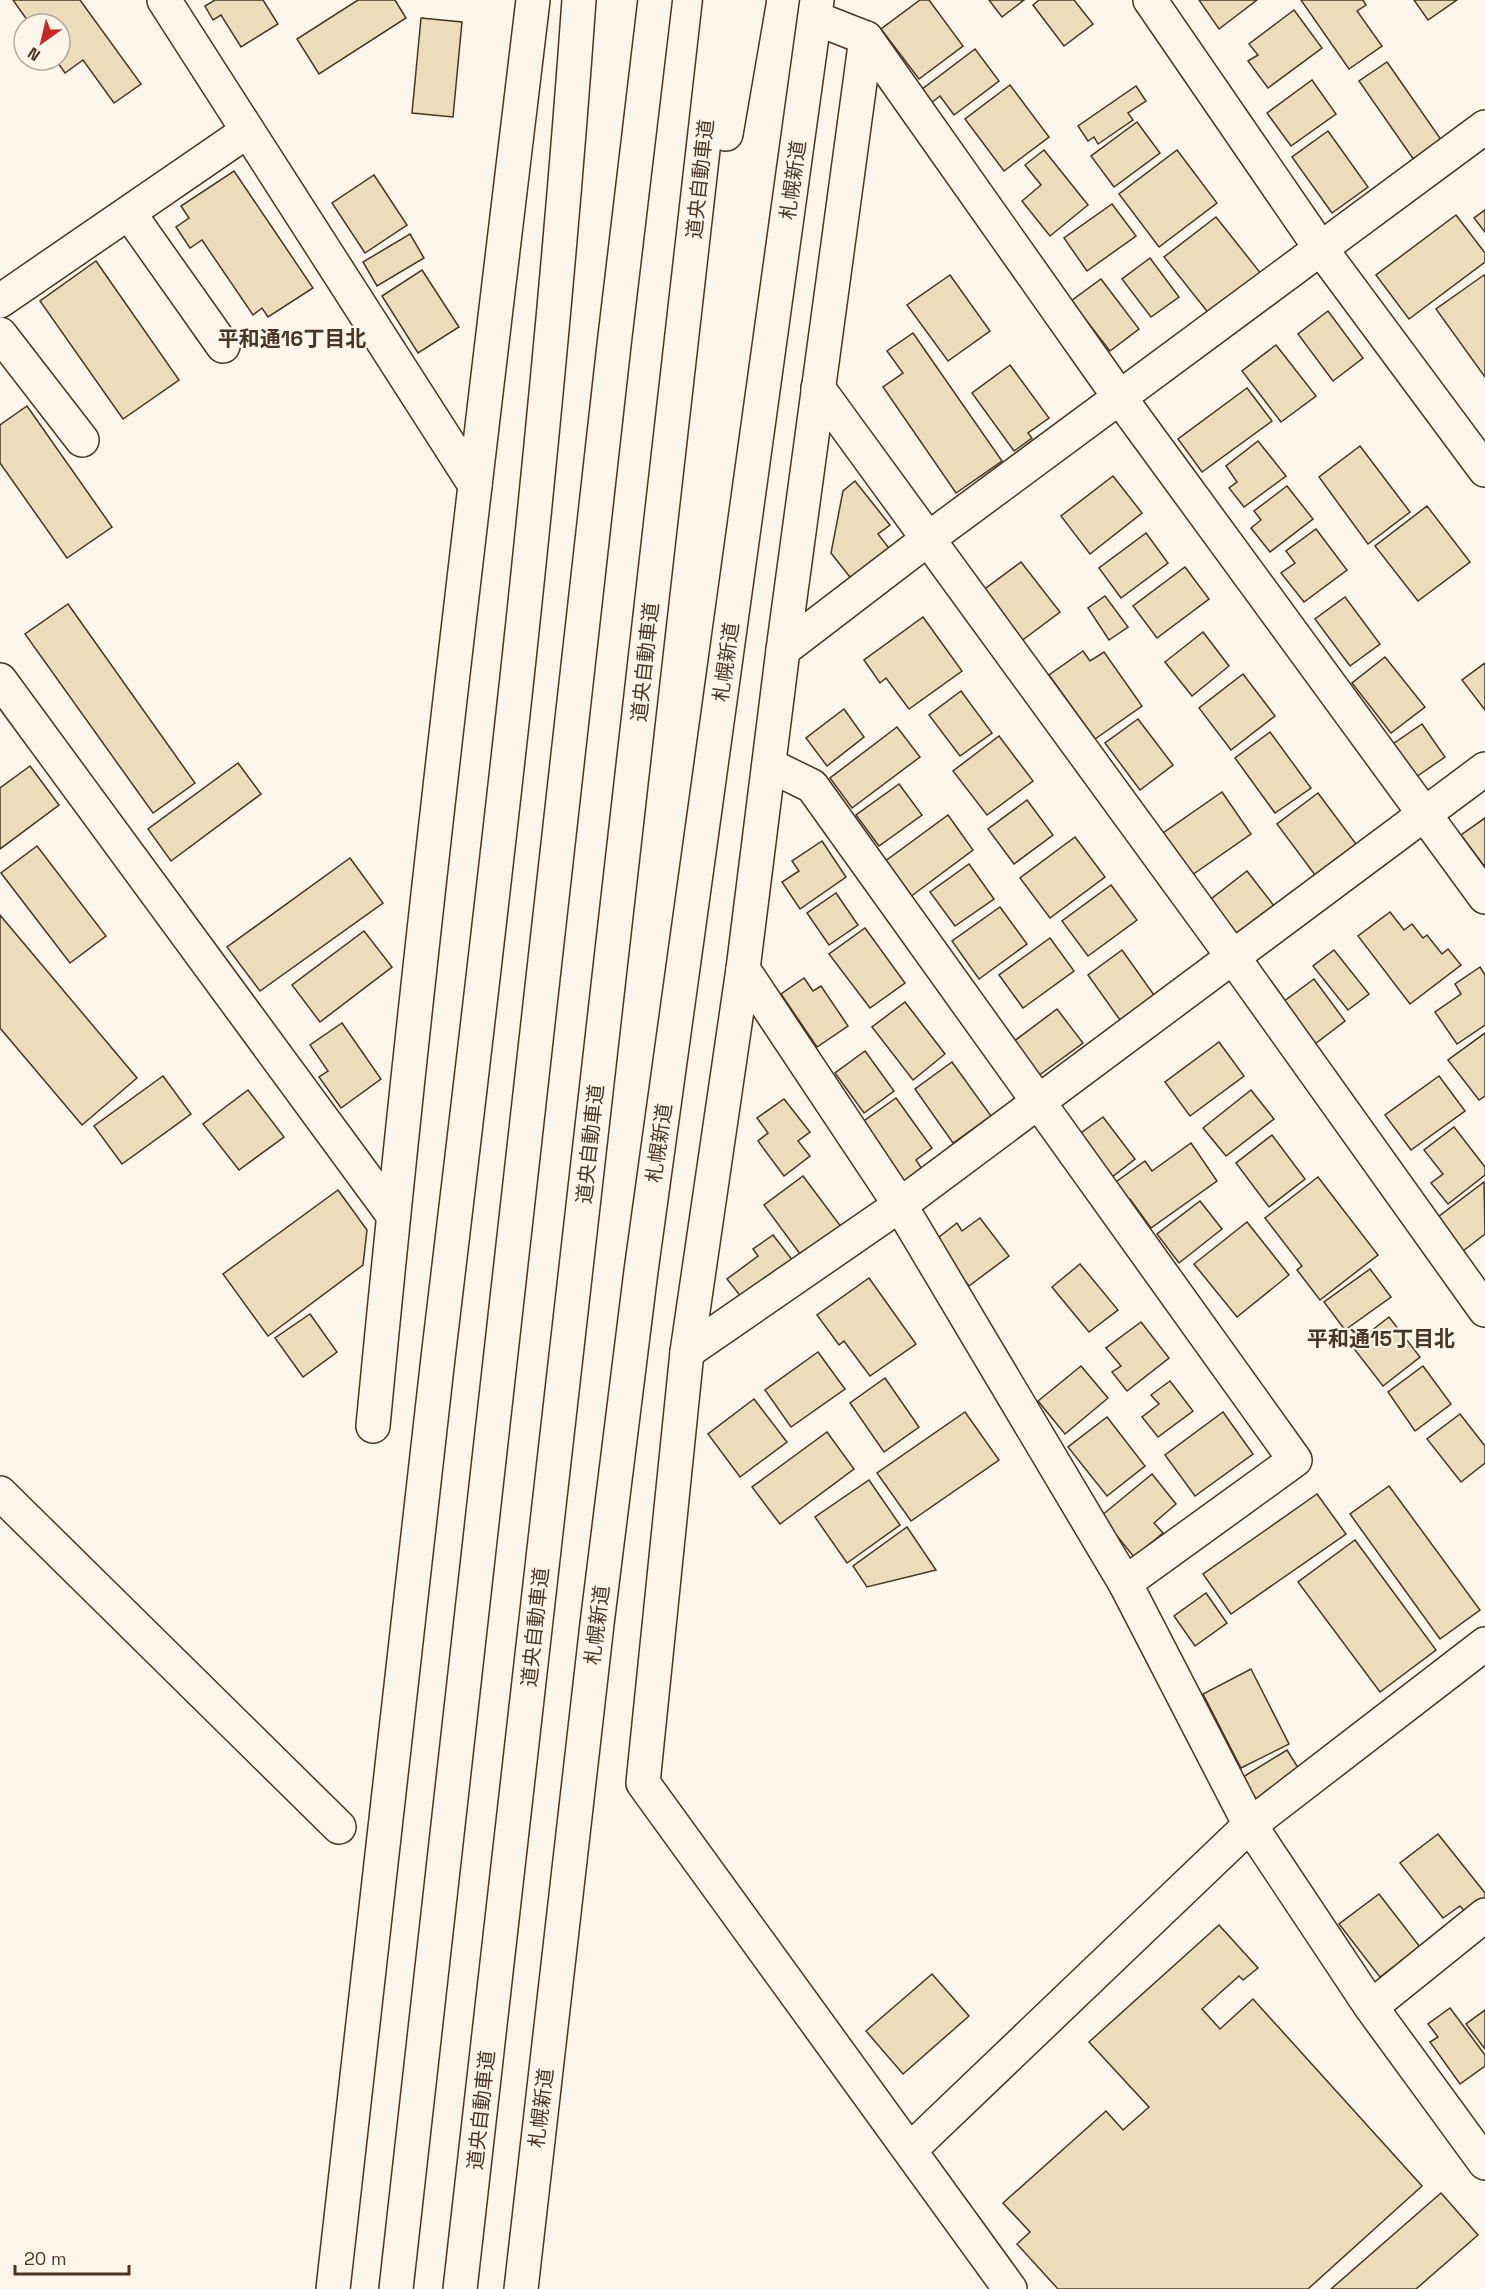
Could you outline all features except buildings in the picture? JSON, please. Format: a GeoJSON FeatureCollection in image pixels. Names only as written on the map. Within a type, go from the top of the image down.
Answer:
{"type":"FeatureCollection","features":[{"type":"Feature","properties":{"kind":"main road"},"geometry":{"type":"LineString","coordinates":[[164,0],[246,132],[475,485]]}},
{"type":"Feature","properties":{"kind":"main road"},"geometry":{"type":"LineString","coordinates":[[373,1426],[393,1215],[475,485],[533,0]]}},
{"type":"Feature","properties":{"kind":"main road"},"geometry":{"type":"LineString","coordinates":[[333,2289],[438,1358],[487,964],[550,353],[579,0]]}},
{"type":"Feature","properties":{"kind":"main road"},"geometry":{"type":"LineString","coordinates":[[638,0],[639,147]]}},
{"type":"Feature","properties":{"kind":"main road"},"geometry":{"type":"LineString","coordinates":[[396,2289],[614,345],[655,0]]}},
{"type":"Feature","properties":{"kind":"main road","name":"道央自動車道"},"geometry":{"type":"LineString","coordinates":[[460,2289],[720,0]]}},
{"type":"Feature","properties":{"kind":"main road"},"geometry":{"type":"LineString","coordinates":[[664,495],[749,0]]}},
{"type":"Feature","properties":{"kind":"main road"},"geometry":{"type":"LineString","coordinates":[[1150,0],[1321,249],[1485,470]]}},
{"type":"Feature","properties":{"kind":"main road"},"geometry":{"type":"LineString","coordinates":[[816,9],[866,38],[1120,398],[1485,897]]}},
{"type":"Feature","properties":{"kind":"main road","name":"札幌新道"},"geometry":{"type":"LineString","coordinates":[[521,2289],[597,1624],[641,1271],[816,9]]}},
{"type":"Feature","properties":{"kind":"main road"},"geometry":{"type":"LineString","coordinates":[[866,38],[783,650],[743,969],[687,1352],[643,1783],[911,2149],[1010,2289]]}},
{"type":"Feature","properties":{"kind":"main road"},"geometry":{"type":"LineString","coordinates":[[783,650],[928,539],[1485,127]]}},
{"type":"Feature","properties":{"kind":"main road"},"geometry":{"type":"LineString","coordinates":[[0,301],[246,132]]}},
{"type":"Feature","properties":{"kind":"main road"},"geometry":{"type":"LineString","coordinates":[[129,213],[223,346]]}},
{"type":"Feature","properties":{"kind":"main road"},"geometry":{"type":"LineString","coordinates":[[0,334],[82,440]]}},
{"type":"Feature","properties":{"kind":"main road"},"geometry":{"type":"LineString","coordinates":[[818,388],[1233,957],[1485,1310]]}},
{"type":"Feature","properties":{"kind":"main road"},"geometry":{"type":"LineString","coordinates":[[0,680],[393,1215]]}},
{"type":"Feature","properties":{"kind":"main road"},"geometry":{"type":"LineString","coordinates":[[769,765],[812,786],[1295,1461],[1125,1582]]}},
{"type":"Feature","properties":{"kind":"main road"},"geometry":{"type":"LineString","coordinates":[[687,1352],[900,1205],[1485,769]]}},
{"type":"Feature","properties":{"kind":"main road"},"geometry":{"type":"LineString","coordinates":[[743,969],[900,1205],[1125,1582],[1250,1825],[1371,2007],[1485,2163]]}},
{"type":"Feature","properties":{"kind":"main road"},"geometry":{"type":"LineString","coordinates":[[0,1493],[339,1827]]}},
{"type":"Feature","properties":{"kind":"main road"},"geometry":{"type":"LineString","coordinates":[[911,2149],[1250,1825],[1485,1644]]}},
{"type":"Feature","properties":{"kind":"main road"},"geometry":{"type":"LineString","coordinates":[[1371,2007],[1485,1915]]}},
{"type":"Feature","properties":{"kind":"district","name":"平和通16丁目北"},"geometry":{"type":"Point","coordinates":[292,338]}},
{"type":"Feature","properties":{"kind":"district","name":"平和通15丁目北"},"geometry":{"type":"Point","coordinates":[1381,1338]}}]}
